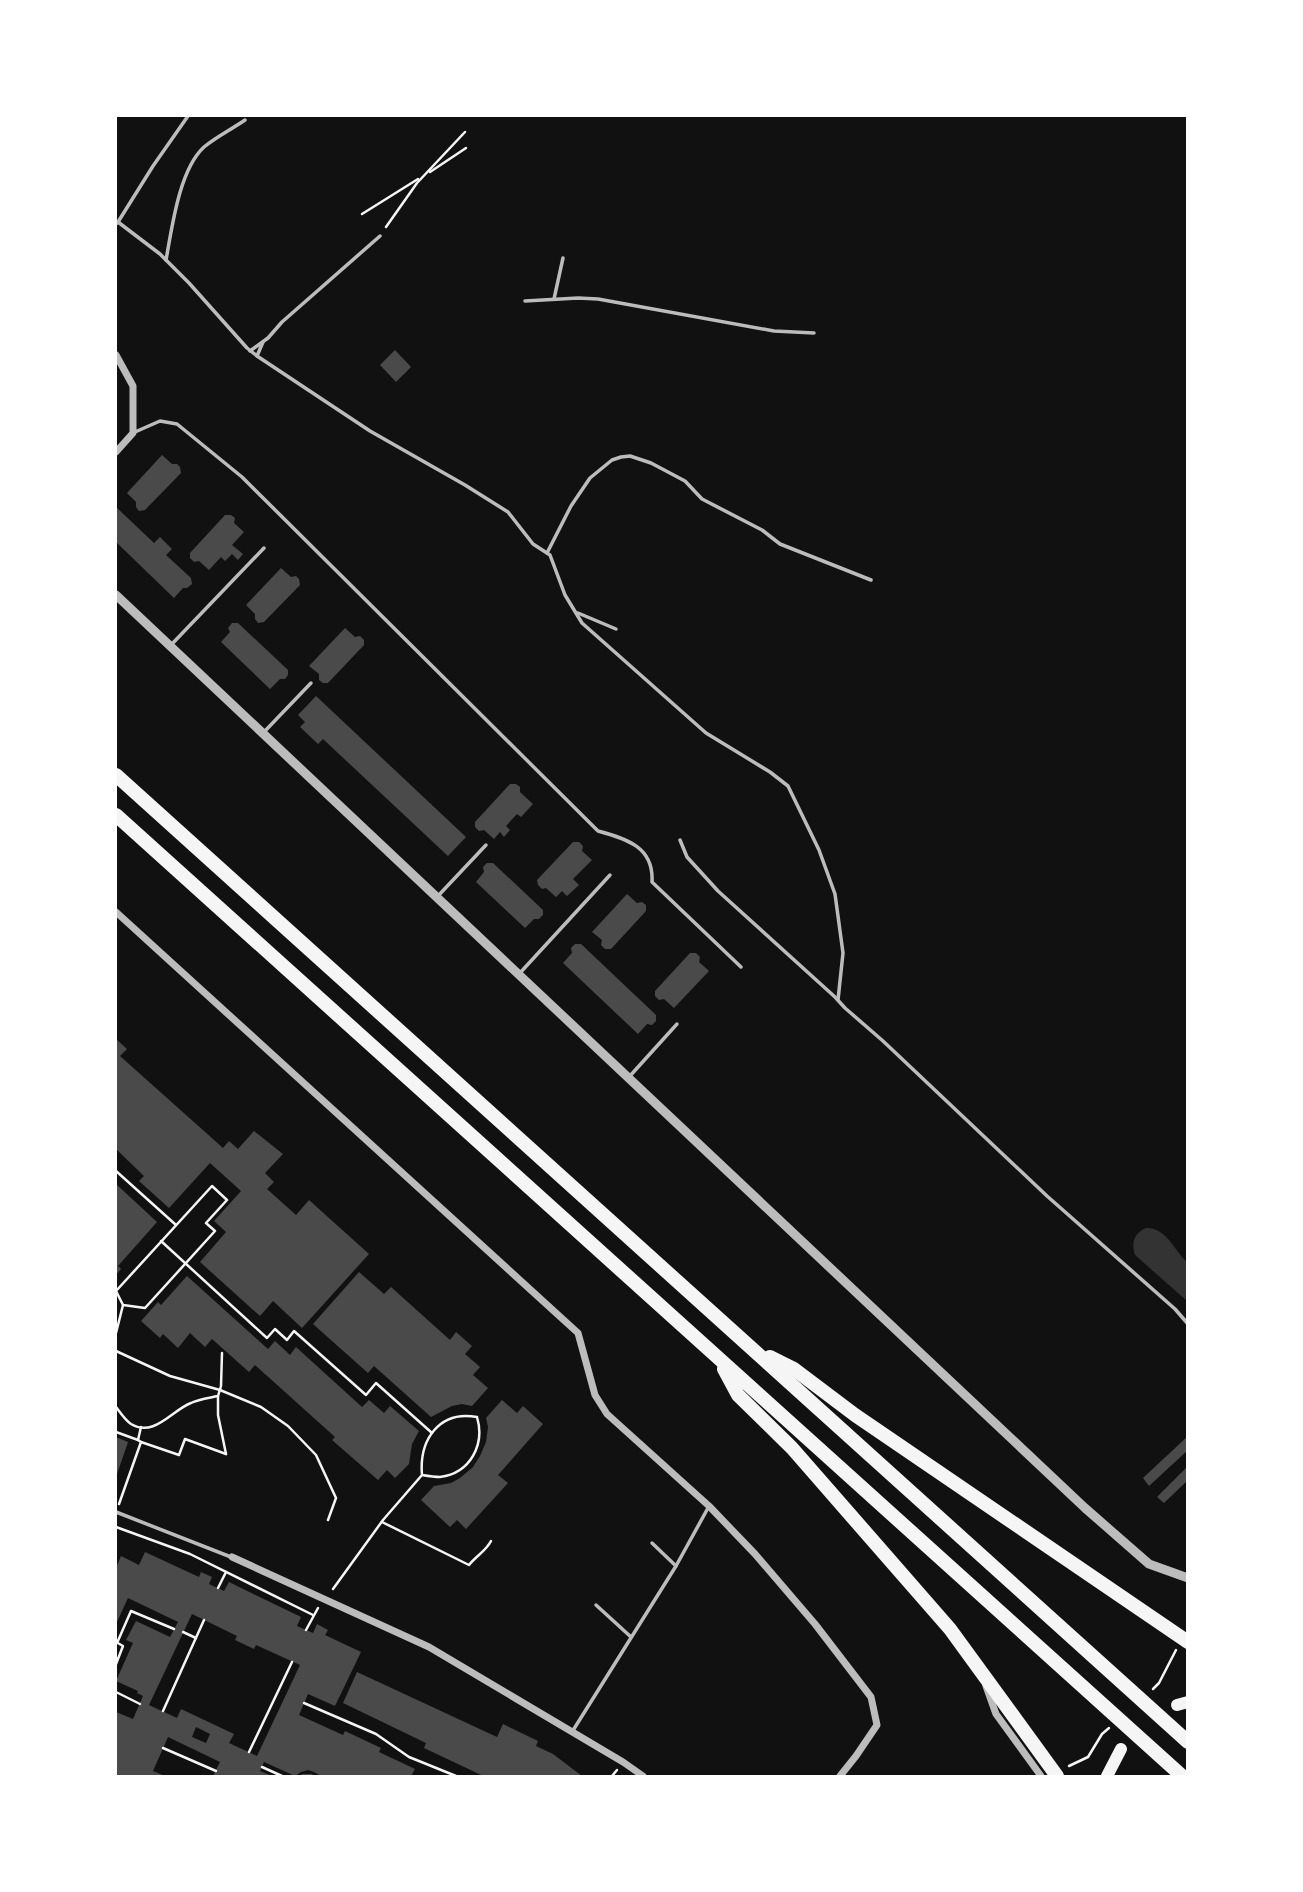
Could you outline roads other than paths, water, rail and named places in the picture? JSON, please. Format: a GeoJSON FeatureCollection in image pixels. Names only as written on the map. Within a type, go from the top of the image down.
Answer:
{"type":"FeatureCollection","features":[{"type":"Feature","properties":{"kind":"highway"},"geometry":{"type":"LineString","coordinates":[[116,775],[1188,1742]]}},
{"type":"Feature","properties":{"kind":"highway"},"geometry":{"type":"LineString","coordinates":[[116,815],[1182,1776]]}},
{"type":"Feature","properties":{"kind":"highway"},"geometry":{"type":"LineString","coordinates":[[753,1349],[794,1369],[855,1415],[1188,1642]]}},
{"type":"Feature","properties":{"kind":"highway"},"geometry":{"type":"LineString","coordinates":[[718,1359],[738,1395],[792,1448],[950,1629],[1057,1776]]}},
{"type":"Feature","properties":{"kind":"main road"},"geometry":{"type":"LineString","coordinates":[[1107,1776],[1121,1749]]}},
{"type":"Feature","properties":{"kind":"street"},"geometry":{"type":"LineString","coordinates":[[116,355],[133,386],[133,433],[116,452]]}},
{"type":"Feature","properties":{"kind":"street"},"geometry":{"type":"LineString","coordinates":[[116,595],[1085,1508],[1149,1564],[1188,1578]]}},
{"type":"Feature","properties":{"kind":"street"},"geometry":{"type":"LineString","coordinates":[[116,912],[578,1332],[594,1395],[607,1414],[709,1506],[755,1554],[815,1624],[871,1697],[877,1725],[840,1776]]}},
{"type":"Feature","properties":{"kind":"street"},"geometry":{"type":"LineString","coordinates":[[232,1558],[429,1647],[643,1776]]}},
{"type":"Feature","properties":{"kind":"street"},"geometry":{"type":"LineString","coordinates":[[982,1672],[996,1714],[1041,1776]]}},
{"type":"Feature","properties":{"kind":"lane"},"geometry":{"type":"LineString","coordinates":[[188,116],[117,223],[166,260],[250,351],[370,431],[508,512],[533,544],[550,555],[565,595],[582,623],[706,733],[788,786],[819,850],[835,894],[843,953],[838,1000]]}},
{"type":"Feature","properties":{"kind":"lane"},"geometry":{"type":"LineString","coordinates":[[166,260],[180,190],[193,163],[203,148],[245,120]]}},
{"type":"Feature","properties":{"kind":"lane"},"geometry":{"type":"LineString","coordinates":[[250,351],[380,236]]}},
{"type":"Feature","properties":{"kind":"lane"},"geometry":{"type":"LineString","coordinates":[[554,299],[563,258]]}},
{"type":"Feature","properties":{"kind":"lane"},"geometry":{"type":"LineString","coordinates":[[556,292],[561,299]]}},
{"type":"Feature","properties":{"kind":"lane"},"geometry":{"type":"LineString","coordinates":[[524,301],[598,299],[774,331],[814,333]]}},
{"type":"Feature","properties":{"kind":"lane"},"geometry":{"type":"LineString","coordinates":[[257,356],[263,342]]}},
{"type":"Feature","properties":{"kind":"lane"},"geometry":{"type":"LineString","coordinates":[[133,433],[160,421],[177,424],[242,477],[598,831],[622,838],[641,848],[652,869],[652,882],[741,967]]}},
{"type":"Feature","properties":{"kind":"lane"},"geometry":{"type":"LineString","coordinates":[[547,553],[571,506],[590,478],[612,460],[630,456],[651,463],[685,481],[702,499],[762,530],[780,544],[871,580]]}},
{"type":"Feature","properties":{"kind":"lane"},"geometry":{"type":"LineString","coordinates":[[170,647],[264,548]]}},
{"type":"Feature","properties":{"kind":"lane"},"geometry":{"type":"LineString","coordinates":[[576,612],[616,629]]}},
{"type":"Feature","properties":{"kind":"lane"},"geometry":{"type":"LineString","coordinates":[[262,734],[311,683]]}},
{"type":"Feature","properties":{"kind":"lane"},"geometry":{"type":"LineString","coordinates":[[680,840],[687,857],[718,891],[1047,1196],[1175,1309],[1188,1324]]}},
{"type":"Feature","properties":{"kind":"lane"},"geometry":{"type":"LineString","coordinates":[[436,898],[486,845]]}},
{"type":"Feature","properties":{"kind":"lane"},"geometry":{"type":"LineString","coordinates":[[518,975],[610,875]]}},
{"type":"Feature","properties":{"kind":"lane"},"geometry":{"type":"LineString","coordinates":[[629,1077],[677,1024]]}},
{"type":"Feature","properties":{"kind":"lane"},"geometry":{"type":"LineString","coordinates":[[572,1732],[676,1566],[709,1506]]}},
{"type":"Feature","properties":{"kind":"lane"},"geometry":{"type":"LineString","coordinates":[[116,1513],[232,1558]]}},
{"type":"Feature","properties":{"kind":"lane"},"geometry":{"type":"LineString","coordinates":[[652,1543],[676,1566]]}},
{"type":"Feature","properties":{"kind":"lane"},"geometry":{"type":"LineString","coordinates":[[596,1605],[631,1637]]}}]}
